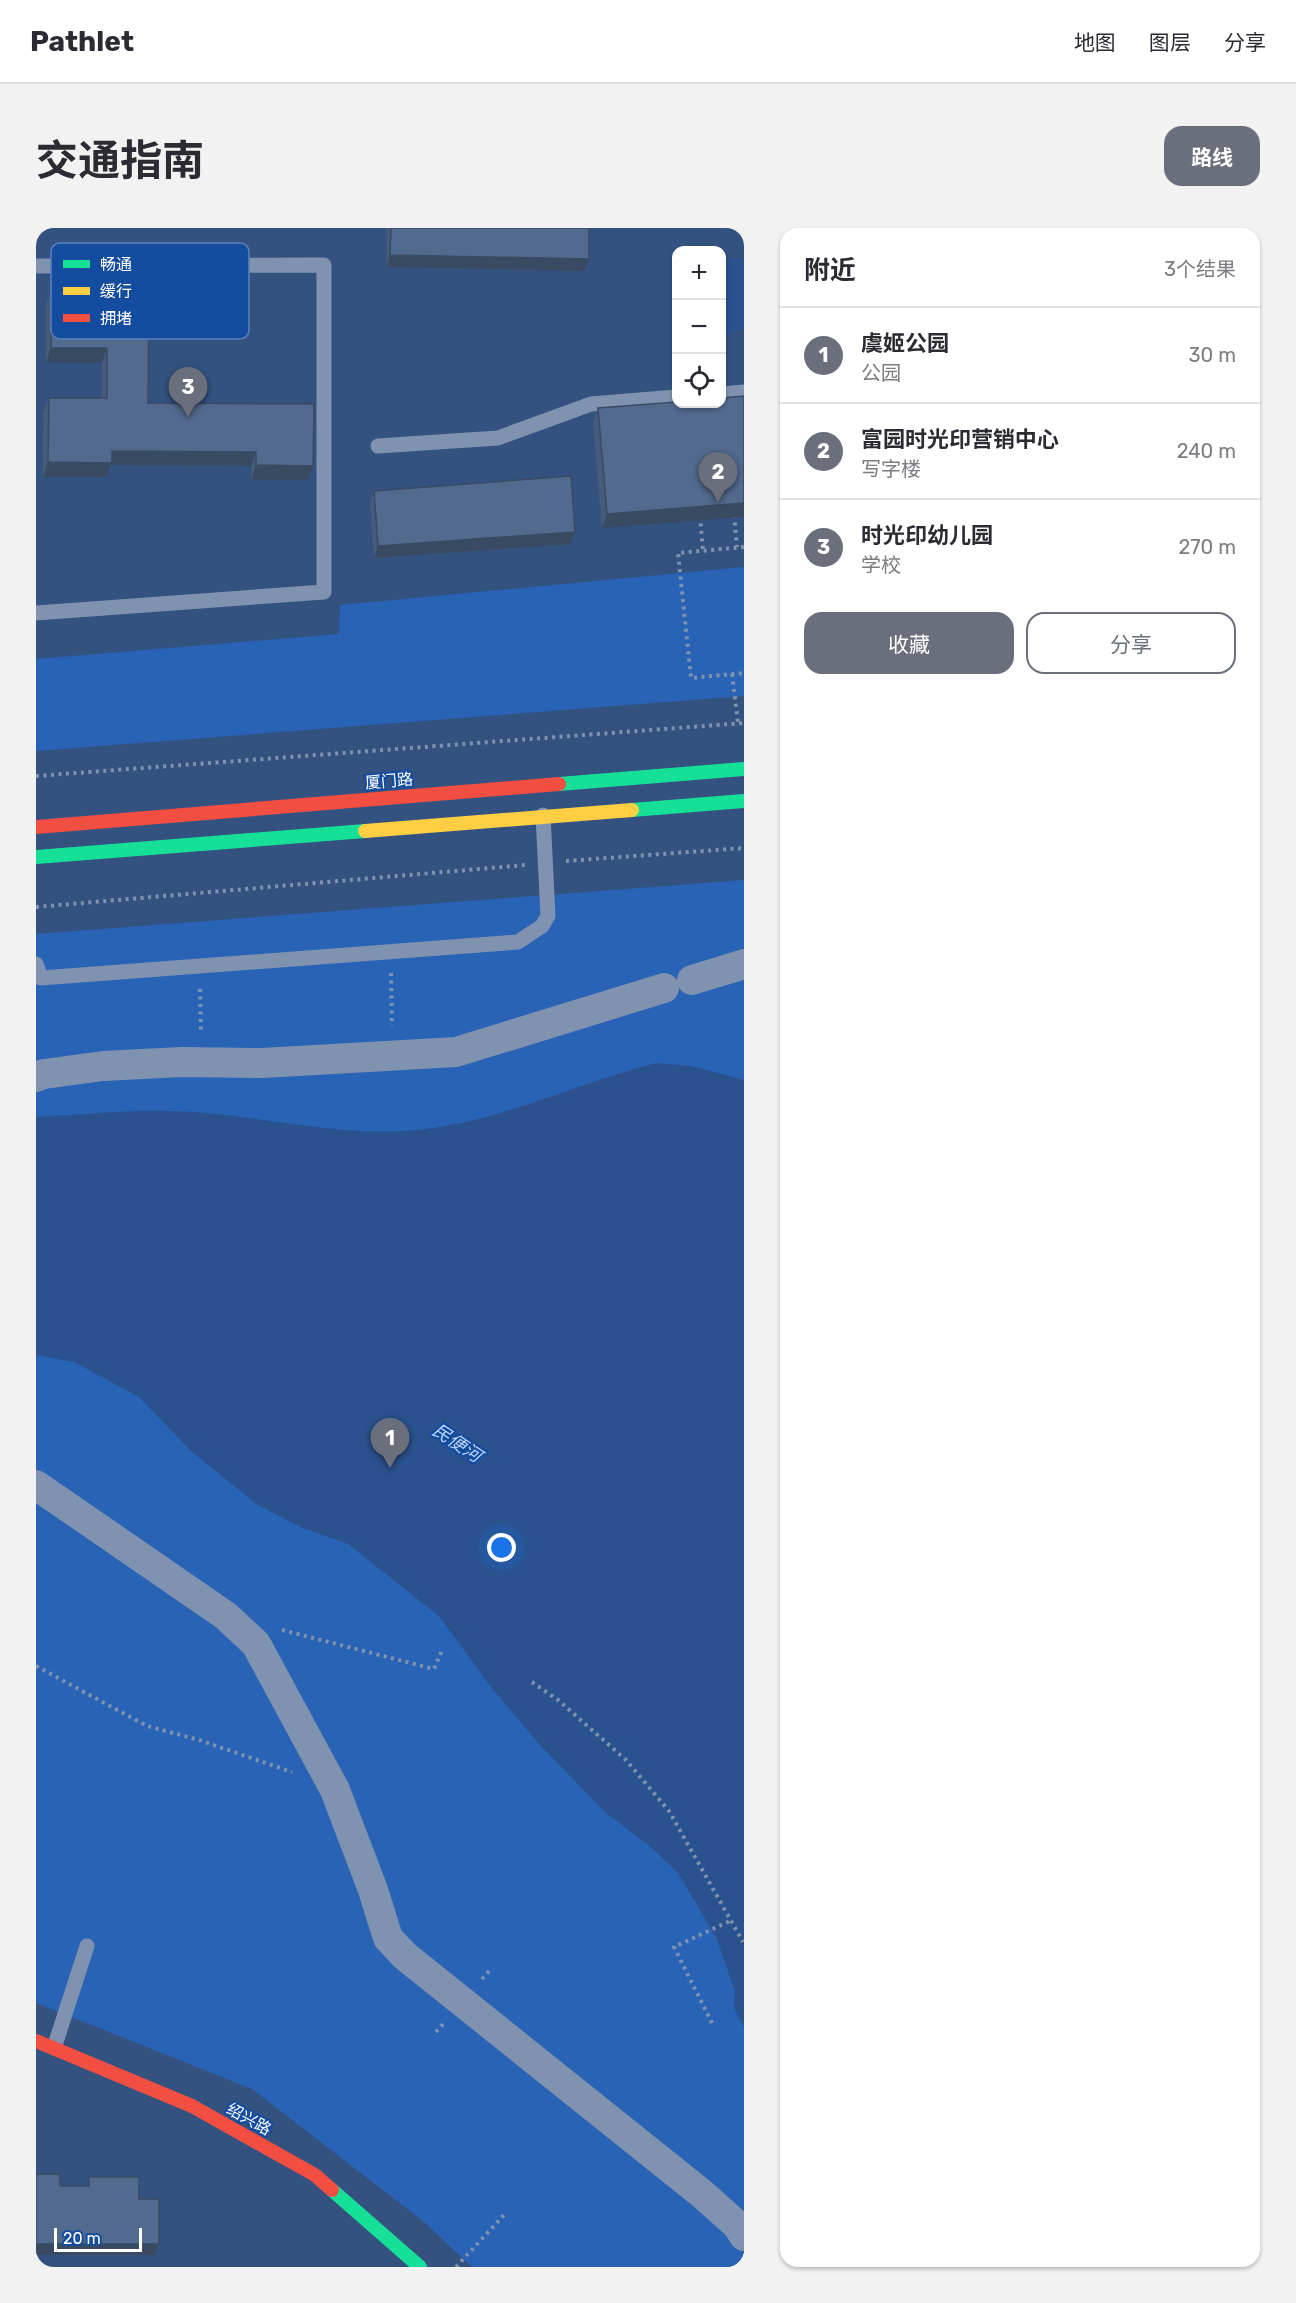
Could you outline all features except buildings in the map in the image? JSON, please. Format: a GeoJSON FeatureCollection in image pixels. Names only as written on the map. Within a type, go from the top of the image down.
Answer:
{"type":"FeatureCollection","features":[{"type":"Feature","properties":{"kind":"street","name":"厦门路"},"geometry":{"type":"LineString","coordinates":[[36,827],[744,769]]}},
{"type":"Feature","properties":{"kind":"street"},"geometry":{"type":"LineString","coordinates":[[36,857],[543,815],[744,801]]}},
{"type":"Feature","properties":{"kind":"street"},"geometry":{"type":"LineString","coordinates":[[36,1077],[103,1066],[262,1063],[456,1053],[744,964]]}},
{"type":"Feature","properties":{"kind":"street"},"geometry":{"type":"LineString","coordinates":[[36,1485],[226,1616],[256,1644],[335,1790],[373,1890],[388,1938],[405,1956],[701,2193],[737,2225],[744,2236]]}},
{"type":"Feature","properties":{"kind":"street","name":"绍兴路"},"geometry":{"type":"LineString","coordinates":[[36,2041],[192,2106],[315,2175],[420,2267]]}},
{"type":"Feature","properties":{"kind":"lane"},"geometry":{"type":"LineString","coordinates":[[36,613],[324,592],[324,265],[249,265]]}},
{"type":"Feature","properties":{"kind":"lane"},"geometry":{"type":"LineString","coordinates":[[36,266],[51,266]]}},
{"type":"Feature","properties":{"kind":"lane"},"geometry":{"type":"LineString","coordinates":[[726,394],[744,392]]}},
{"type":"Feature","properties":{"kind":"lane"},"geometry":{"type":"LineString","coordinates":[[378,446],[498,438],[591,404],[672,397]]}},
{"type":"Feature","properties":{"kind":"lane"},"geometry":{"type":"LineString","coordinates":[[36,964],[40,978],[518,942],[542,926],[548,916],[543,815]]}},
{"type":"Feature","properties":{"kind":"lane"},"geometry":{"type":"LineString","coordinates":[[54,2048],[87,1946]]}},
{"type":"Feature","properties":{"kind":"path"},"geometry":{"type":"LineString","coordinates":[[699,505],[703,551]]}},
{"type":"Feature","properties":{"kind":"path"},"geometry":{"type":"LineString","coordinates":[[734,512],[737,547]]}},
{"type":"Feature","properties":{"kind":"path"},"geometry":{"type":"LineString","coordinates":[[744,546],[678,553],[691,678],[744,673]]}},
{"type":"Feature","properties":{"kind":"path"},"geometry":{"type":"LineString","coordinates":[[732,674],[738,723]]}},
{"type":"Feature","properties":{"kind":"path"},"geometry":{"type":"LineString","coordinates":[[36,776],[744,723]]}},
{"type":"Feature","properties":{"kind":"path"},"geometry":{"type":"LineString","coordinates":[[36,907],[744,848]]}},
{"type":"Feature","properties":{"kind":"path"},"geometry":{"type":"LineString","coordinates":[[390,951],[393,1056]]}},
{"type":"Feature","properties":{"kind":"path"},"geometry":{"type":"LineString","coordinates":[[200,966],[202,1063]]}},
{"type":"Feature","properties":{"kind":"path"},"geometry":{"type":"LineString","coordinates":[[272,1628],[434,1669],[443,1648]]}},
{"type":"Feature","properties":{"kind":"path"},"geometry":{"type":"LineString","coordinates":[[36,1666],[147,1726],[299,1775],[335,1790]]}},
{"type":"Feature","properties":{"kind":"path"},"geometry":{"type":"LineString","coordinates":[[532,1682],[558,1700],[626,1760],[669,1811],[744,1942]]}},
{"type":"Feature","properties":{"kind":"path"},"geometry":{"type":"LineString","coordinates":[[712,2023],[674,1947],[732,1920]]}},
{"type":"Feature","properties":{"kind":"path"},"geometry":{"type":"LineString","coordinates":[[456,2267],[504,2215]]}},
{"type":"Feature","properties":{"kind":"shaded area"},"geometry":{"type":"Polygon","coordinates":[[[744,567],[744,696],[36,751],[36,659],[339,634],[340,605],[744,567]]]}},
{"type":"Feature","properties":{"kind":"shaded area"},"geometry":{"type":"Polygon","coordinates":[[[744,880],[744,2267],[472,2267],[423,2221],[252,2089],[36,2003],[36,934],[744,880]]]}},
{"type":"Feature","properties":{"kind":"water"},"geometry":{"type":"Polygon","coordinates":[[[726,259],[744,259],[744,330],[726,335],[726,259]]]}},
{"type":"Feature","properties":{"kind":"water","name":"民便河"},"geometry":{"type":"Polygon","coordinates":[[[656,1063],[691,1066],[744,1080],[744,2027],[734,2008],[735,1991],[716,1937],[678,1873],[652,1848],[606,1813],[541,1746],[490,1686],[440,1617],[348,1544],[303,1528],[256,1504],[190,1450],[139,1397],[74,1362],[36,1355],[36,1117],[118,1112],[198,1112],[354,1131],[416,1130],[447,1126],[507,1111],[656,1063]]]}},
{"type":"Feature","properties":{"kind":"traffic: fast"},"geometry":{"type":"LineString","coordinates":[[559,784],[744,769]]}},
{"type":"Feature","properties":{"kind":"traffic: fast"},"geometry":{"type":"LineString","coordinates":[[632,810],[744,801]]}},
{"type":"Feature","properties":{"kind":"traffic: fast"},"geometry":{"type":"LineString","coordinates":[[36,857],[365,831]]}},
{"type":"Feature","properties":{"kind":"traffic: fast"},"geometry":{"type":"LineString","coordinates":[[332,2190],[420,2267]]}},
{"type":"Feature","properties":{"kind":"traffic: slow"},"geometry":{"type":"LineString","coordinates":[[365,831],[632,810]]}},
{"type":"Feature","properties":{"kind":"traffic: jam"},"geometry":{"type":"LineString","coordinates":[[36,827],[559,784]]}},
{"type":"Feature","properties":{"kind":"traffic: jam"},"geometry":{"type":"LineString","coordinates":[[36,2041],[192,2106],[315,2175],[332,2190]]}},
{"type":"Feature","properties":{"kind":"place","name":"时光印幼儿园"},"geometry":{"type":"Point","coordinates":[188,417]}},
{"type":"Feature","properties":{"kind":"place","name":"富园时光印营销中心"},"geometry":{"type":"Point","coordinates":[718,502]}},
{"type":"Feature","properties":{"kind":"place","name":"虞姬公园"},"geometry":{"type":"Point","coordinates":[390,1468]}}]}
